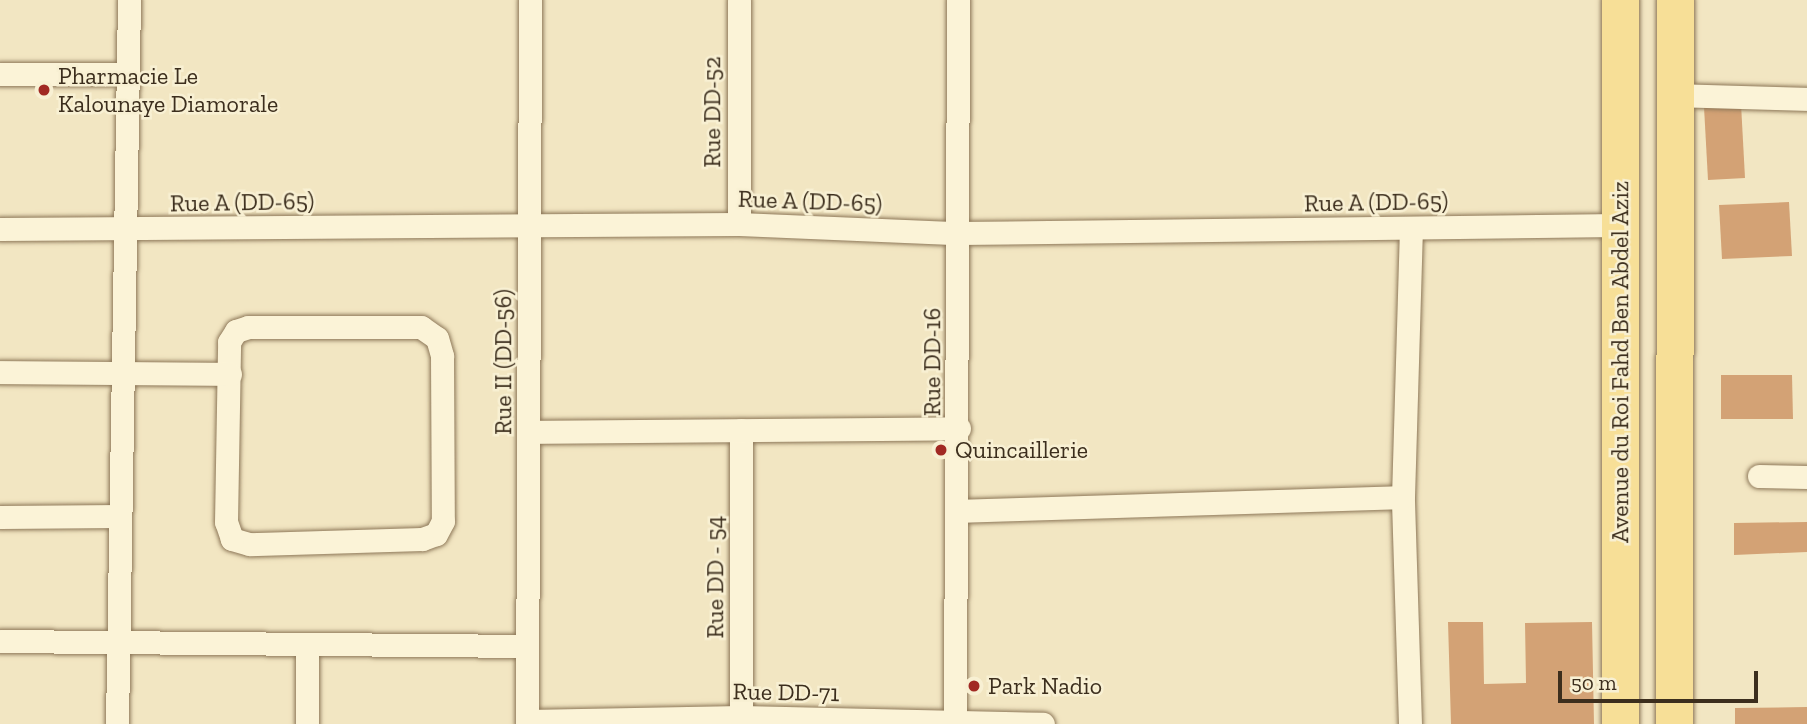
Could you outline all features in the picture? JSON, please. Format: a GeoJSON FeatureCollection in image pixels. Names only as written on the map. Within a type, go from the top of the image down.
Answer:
{"type":"FeatureCollection","features":[{"type":"Feature","properties":{"kind":"main road","name":"Avenue du Roi Fahd Ben Abdel Aziz"},"geometry":{"type":"LineString","coordinates":[[1620,0],[1620,724]]}},
{"type":"Feature","properties":{"kind":"main road"},"geometry":{"type":"LineString","coordinates":[[1674,724],[1675,0]]}},
{"type":"Feature","properties":{"kind":"street"},"geometry":{"type":"LineString","coordinates":[[117,724],[123,230],[129,0]]}},
{"type":"Feature","properties":{"kind":"street","name":"Rue II (DD-56)"},"geometry":{"type":"LineString","coordinates":[[527,723],[530,0]]}},
{"type":"Feature","properties":{"kind":"street","name":"Rue DD-52"},"geometry":{"type":"LineString","coordinates":[[738,0],[739,225]]}},
{"type":"Feature","properties":{"kind":"street","name":"Rue DD-16"},"geometry":{"type":"LineString","coordinates":[[955,722],[958,511],[958,0]]}},
{"type":"Feature","properties":{"kind":"street"},"geometry":{"type":"LineString","coordinates":[[0,74],[128,75]]}},
{"type":"Feature","properties":{"kind":"street"},"geometry":{"type":"LineString","coordinates":[[1675,95],[1807,99]]}},
{"type":"Feature","properties":{"kind":"street","name":"Rue A (DD-65)"},"geometry":{"type":"LineString","coordinates":[[0,229],[123,230],[530,224],[739,225],[958,233],[1619,225]]}},
{"type":"Feature","properties":{"kind":"street"},"geometry":{"type":"LineString","coordinates":[[1410,724],[1403,498],[1411,228]]}},
{"type":"Feature","properties":{"kind":"street"},"geometry":{"type":"LineString","coordinates":[[248,327],[421,327],[437,338],[442,356],[443,521],[436,534],[422,539],[276,544],[232,539],[226,522],[230,374],[229,342],[236,331],[248,327]]}},
{"type":"Feature","properties":{"kind":"street"},"geometry":{"type":"LineString","coordinates":[[0,372],[230,374]]}},
{"type":"Feature","properties":{"kind":"street"},"geometry":{"type":"LineString","coordinates":[[529,432],[958,428]]}},
{"type":"Feature","properties":{"kind":"street","name":"Rue DD - 54"},"geometry":{"type":"LineString","coordinates":[[741,430],[741,720]]}},
{"type":"Feature","properties":{"kind":"street"},"geometry":{"type":"LineString","coordinates":[[1759,476],[1807,477]]}},
{"type":"Feature","properties":{"kind":"street"},"geometry":{"type":"LineString","coordinates":[[958,511],[1403,498]]}},
{"type":"Feature","properties":{"kind":"street"},"geometry":{"type":"LineString","coordinates":[[0,517],[120,516]]}},
{"type":"Feature","properties":{"kind":"street"},"geometry":{"type":"LineString","coordinates":[[0,640],[527,646]]}},
{"type":"Feature","properties":{"kind":"street"},"geometry":{"type":"LineString","coordinates":[[307,644],[307,724]]}},
{"type":"Feature","properties":{"kind":"street","name":"Rue DD-71"},"geometry":{"type":"LineString","coordinates":[[527,723],[741,720],[1043,724]]}},
{"type":"Feature","properties":{"kind":"building"},"geometry":{"type":"Polygon","coordinates":[[[1741,104],[1745,178],[1708,180],[1704,107],[1741,104]]]}},
{"type":"Feature","properties":{"kind":"building"},"geometry":{"type":"Polygon","coordinates":[[[1789,202],[1792,256],[1722,259],[1719,205],[1789,202]]]}},
{"type":"Feature","properties":{"kind":"building"},"geometry":{"type":"Polygon","coordinates":[[[1721,375],[1792,375],[1793,419],[1721,419],[1721,375]]]}},
{"type":"Feature","properties":{"kind":"building"},"geometry":{"type":"Polygon","coordinates":[[[1807,522],[1807,552],[1734,555],[1734,523],[1807,522]]]}},
{"type":"Feature","properties":{"kind":"building"},"geometry":{"type":"Polygon","coordinates":[[[1448,622],[1483,622],[1484,684],[1526,683],[1525,623],[1592,622],[1594,724],[1451,724],[1448,622]]]}},
{"type":"Feature","properties":{"kind":"building"},"geometry":{"type":"Polygon","coordinates":[[[1807,707],[1807,724],[1735,724],[1735,708],[1807,707]]]}},
{"type":"Feature","properties":{"kind":"place","name":"Pharmacie Le Kalounaye Diamorale"},"geometry":{"type":"Point","coordinates":[44,90]}},
{"type":"Feature","properties":{"kind":"place","name":"Quincaillerie"},"geometry":{"type":"Point","coordinates":[941,450]}},
{"type":"Feature","properties":{"kind":"place","name":"Park Nadio"},"geometry":{"type":"Point","coordinates":[974,686]}}]}
